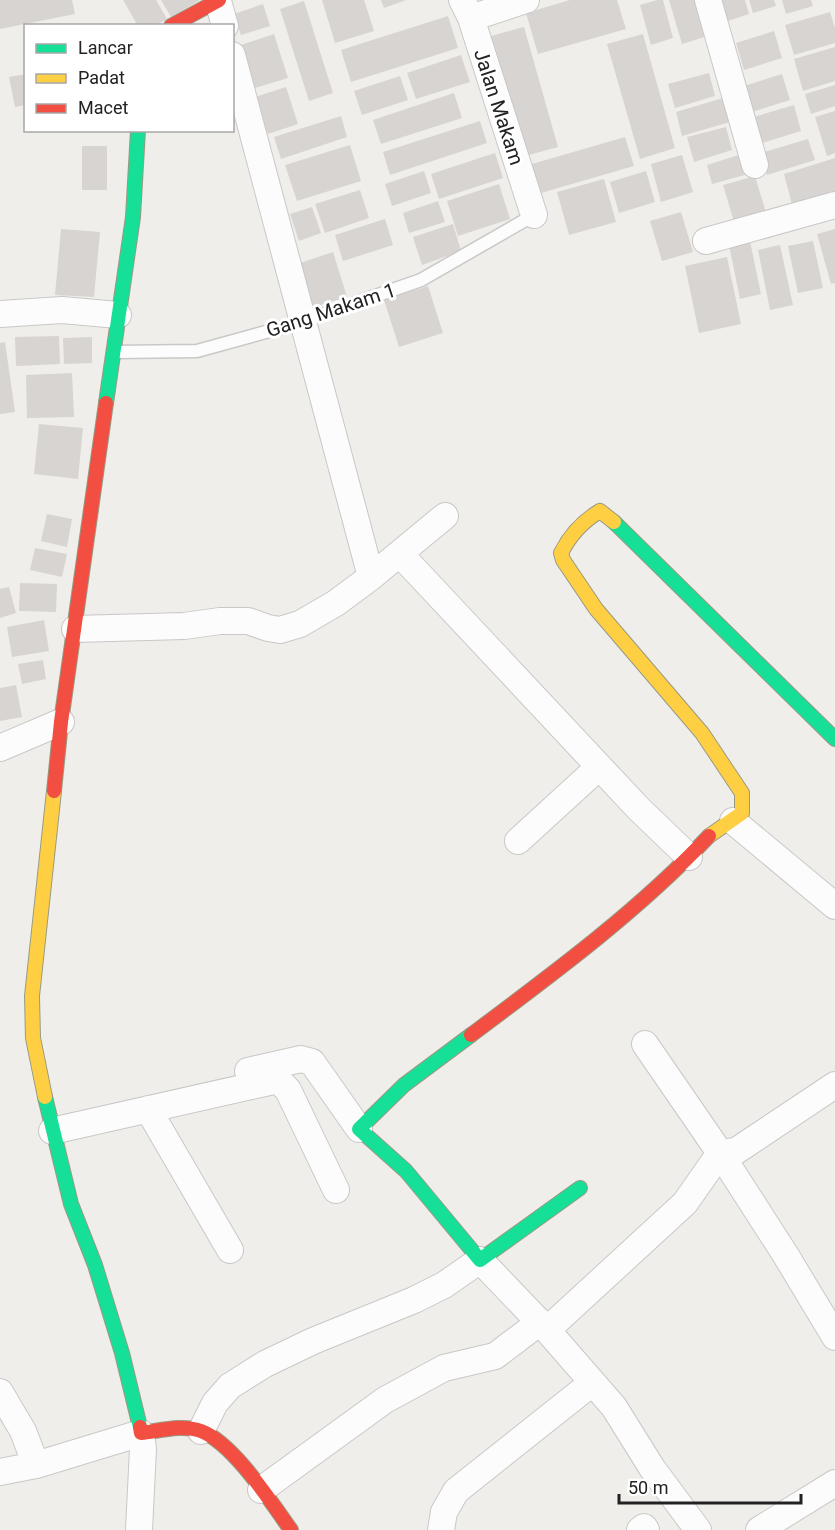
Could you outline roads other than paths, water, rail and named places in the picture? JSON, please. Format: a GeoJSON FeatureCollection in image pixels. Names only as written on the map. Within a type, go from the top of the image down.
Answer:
{"type":"FeatureCollection","features":[{"type":"Feature","properties":{"kind":"street"},"geometry":{"type":"LineString","coordinates":[[175,24],[219,0],[225,24]]}},
{"type":"Feature","properties":{"kind":"street"},"geometry":{"type":"LineString","coordinates":[[466,9],[526,0]]}},
{"type":"Feature","properties":{"kind":"street"},"geometry":{"type":"LineString","coordinates":[[708,0],[754,165]]}},
{"type":"Feature","properties":{"kind":"street","name":"Jalan Makam"},"geometry":{"type":"LineString","coordinates":[[466,9],[534,215]]}},
{"type":"Feature","properties":{"kind":"street"},"geometry":{"type":"LineString","coordinates":[[234,62],[371,577]]}},
{"type":"Feature","properties":{"kind":"street"},"geometry":{"type":"LineString","coordinates":[[138,132],[133,217],[61,722],[32,996],[33,1038],[50,1124],[71,1204],[95,1265],[122,1353],[141,1433],[143,1449],[139,1530]]}},
{"type":"Feature","properties":{"kind":"street"},"geometry":{"type":"LineString","coordinates":[[706,241],[835,205]]}},
{"type":"Feature","properties":{"kind":"street"},"geometry":{"type":"LineString","coordinates":[[0,314],[62,310],[118,315]]}},
{"type":"Feature","properties":{"kind":"street"},"geometry":{"type":"LineString","coordinates":[[359,1129],[404,1085],[577,956],[689,857],[711,834],[742,813],[744,804],[741,793],[702,733],[596,609],[563,560],[561,553],[564,545],[594,514],[600,511],[605,513],[835,740]]}},
{"type":"Feature","properties":{"kind":"street"},"geometry":{"type":"LineString","coordinates":[[75,628],[184,626],[248,621],[280,630],[300,624],[336,603],[371,577],[445,516]]}},
{"type":"Feature","properties":{"kind":"street"},"geometry":{"type":"LineString","coordinates":[[400,554],[599,767],[689,857]]}},
{"type":"Feature","properties":{"kind":"street"},"geometry":{"type":"LineString","coordinates":[[0,748],[61,722]]}},
{"type":"Feature","properties":{"kind":"street"},"geometry":{"type":"LineString","coordinates":[[518,841],[599,767]]}},
{"type":"Feature","properties":{"kind":"street"},"geometry":{"type":"LineString","coordinates":[[733,821],[835,906]]}},
{"type":"Feature","properties":{"kind":"street"},"geometry":{"type":"LineString","coordinates":[[645,1044],[720,1153],[835,1337]]}},
{"type":"Feature","properties":{"kind":"street"},"geometry":{"type":"LineString","coordinates":[[50,1124],[301,1059],[312,1062],[359,1129],[406,1170],[480,1260],[543,1326],[614,1407],[652,1468],[698,1530]]}},
{"type":"Feature","properties":{"kind":"street"},"geometry":{"type":"LineString","coordinates":[[50,1124],[148,1109],[278,1080],[288,1090],[336,1190]]}},
{"type":"Feature","properties":{"kind":"street"},"geometry":{"type":"LineString","coordinates":[[261,1490],[385,1400],[444,1368],[495,1356],[543,1326],[685,1203],[720,1153],[736,1151],[835,1085]]}},
{"type":"Feature","properties":{"kind":"street"},"geometry":{"type":"LineString","coordinates":[[148,1109],[230,1250]]}},
{"type":"Feature","properties":{"kind":"street"},"geometry":{"type":"LineString","coordinates":[[201,1431],[221,1395],[230,1386],[313,1341],[414,1300],[444,1285],[580,1188]]}},
{"type":"Feature","properties":{"kind":"street"},"geometry":{"type":"LineString","coordinates":[[441,1530],[444,1512],[456,1491],[591,1383]]}},
{"type":"Feature","properties":{"kind":"street"},"geometry":{"type":"LineString","coordinates":[[0,1392],[23,1431],[36,1465]]}},
{"type":"Feature","properties":{"kind":"street"},"geometry":{"type":"LineString","coordinates":[[0,1472],[36,1465],[141,1433],[176,1428],[201,1431],[219,1441],[261,1490],[291,1530]]}},
{"type":"Feature","properties":{"kind":"street"},"geometry":{"type":"LineString","coordinates":[[759,1530],[835,1483]]}},
{"type":"Feature","properties":{"kind":"street"},"geometry":{"type":"LineString","coordinates":[[640,1530],[644,1527],[646,1530]]}},
{"type":"Feature","properties":{"kind":"lane","name":"Gang Makam 1"},"geometry":{"type":"LineString","coordinates":[[113,352],[197,351],[303,321],[421,280],[534,215]]}}]}
